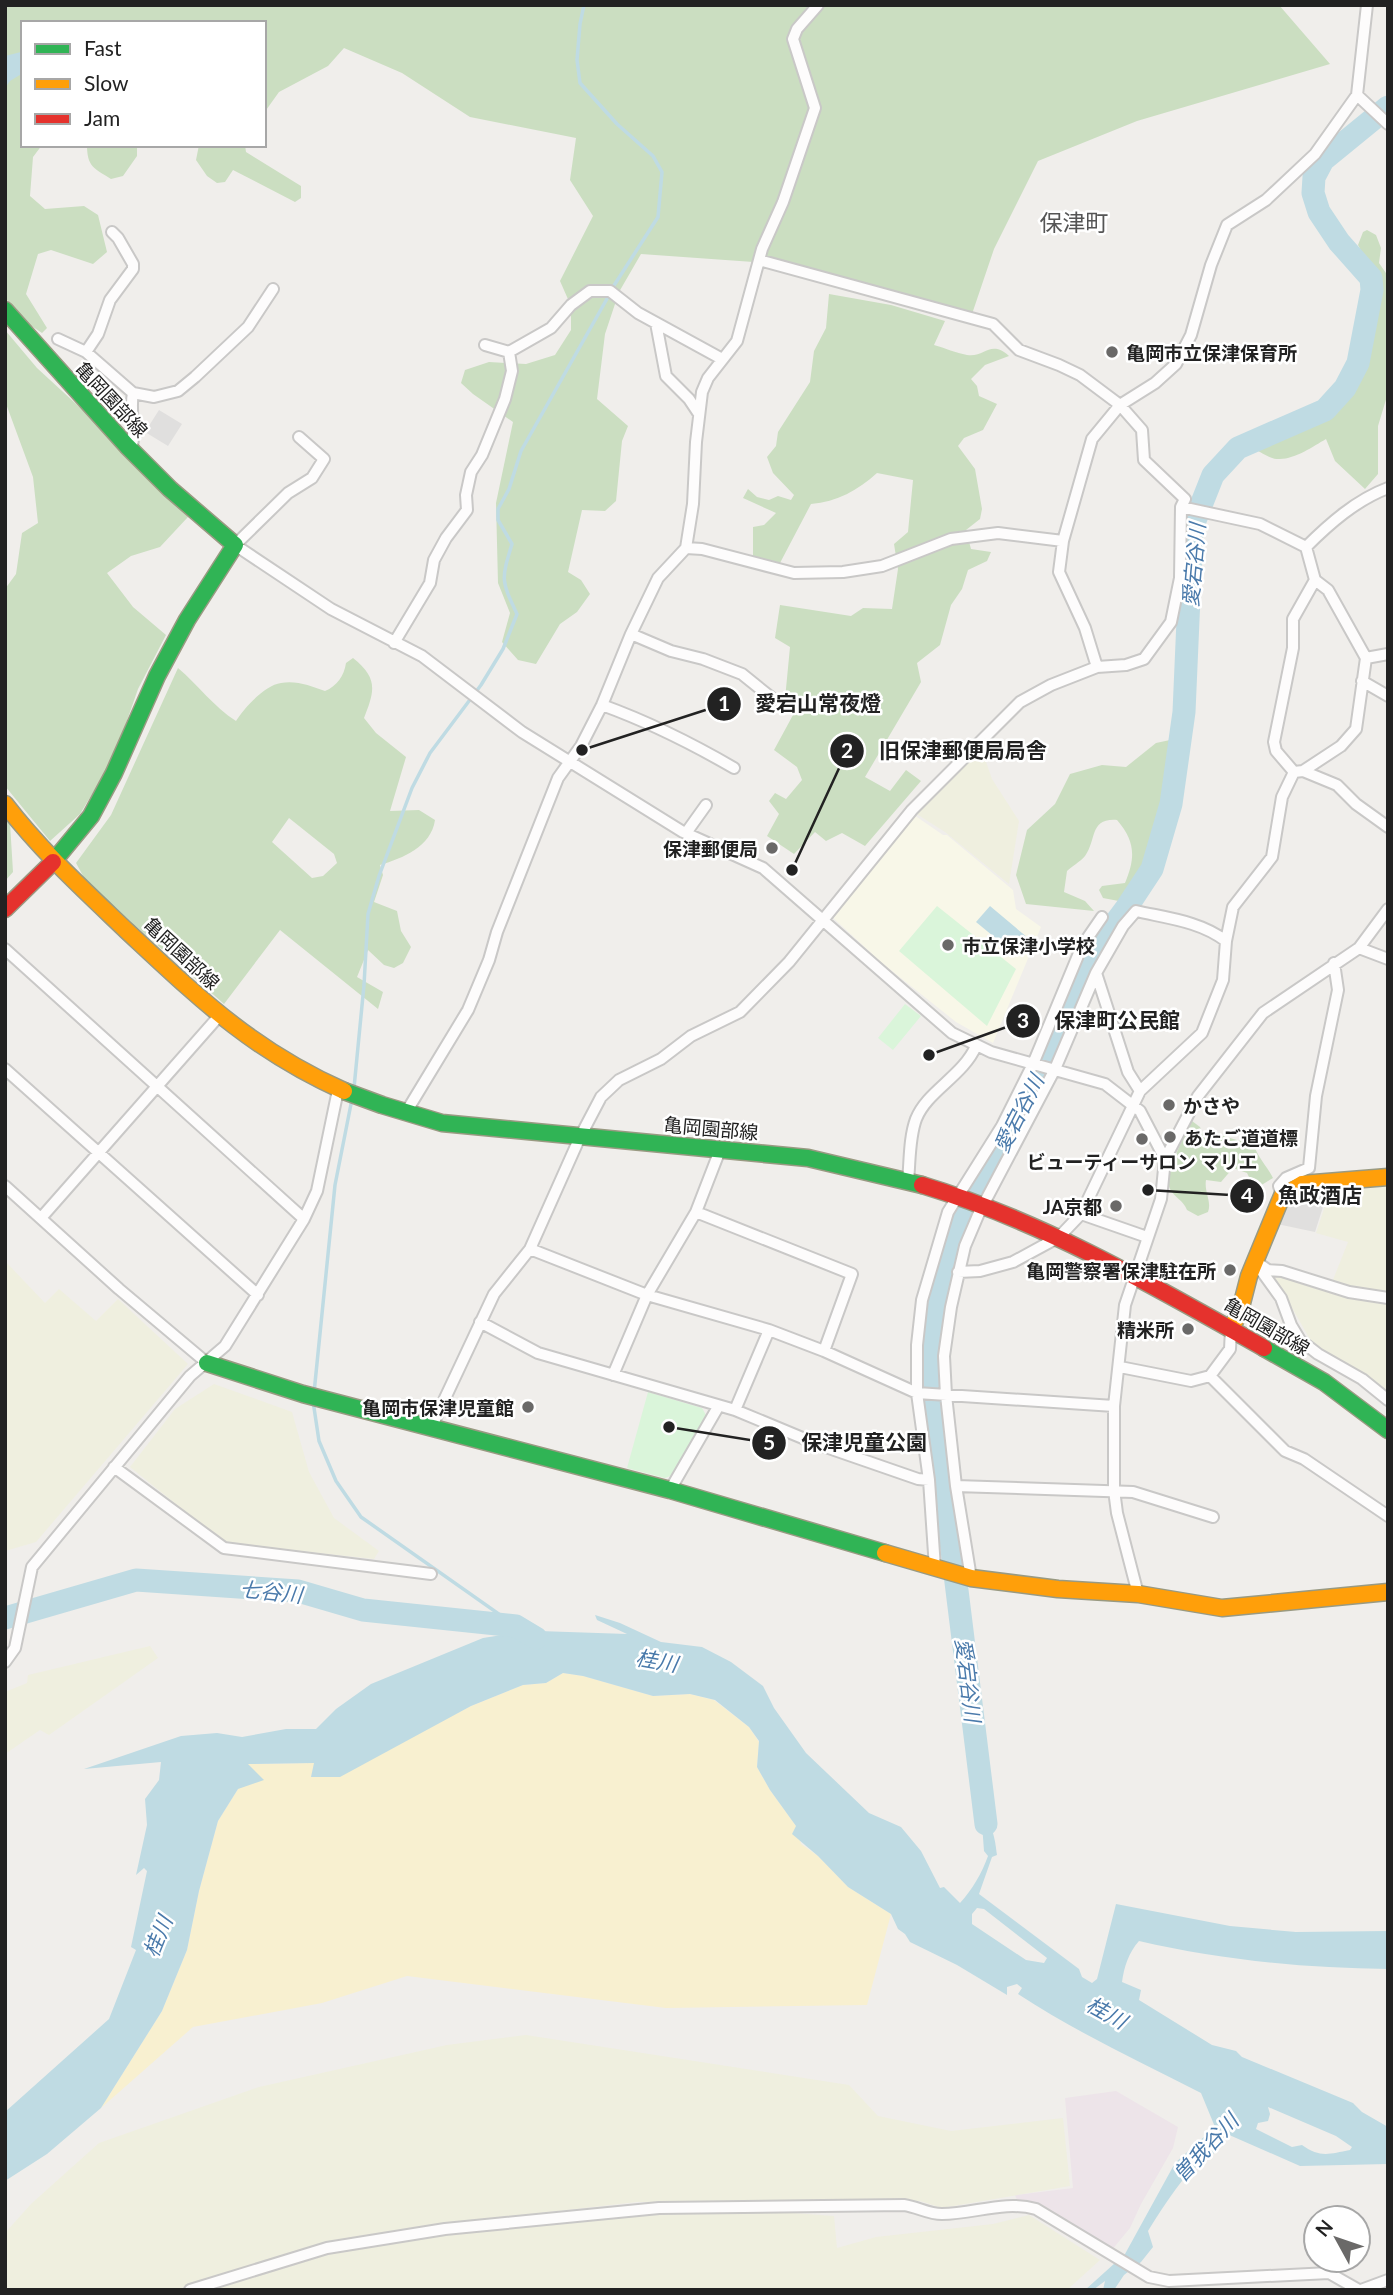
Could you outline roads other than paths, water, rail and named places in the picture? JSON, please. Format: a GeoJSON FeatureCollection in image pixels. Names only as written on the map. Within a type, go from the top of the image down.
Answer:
{"type":"FeatureCollection","features":[{"type":"Feature","properties":{"kind":"main road","name":"亀岡園部線"},"geometry":{"type":"LineString","coordinates":[[5,310],[56,370],[131,449],[169,487],[235,545]]}},
{"type":"Feature","properties":{"kind":"main road"},"geometry":{"type":"LineString","coordinates":[[5,909],[53,862],[90,816],[114,773],[157,676],[187,620],[235,545]]}},
{"type":"Feature","properties":{"kind":"main road","name":"亀岡園部線"},"geometry":{"type":"LineString","coordinates":[[5,804],[53,862],[219,1016],[277,1058],[341,1091],[405,1114],[442,1123],[808,1158],[908,1181],[960,1197],[1059,1237],[1136,1276],[1324,1382],[1388,1430]]}},
{"type":"Feature","properties":{"kind":"main road"},"geometry":{"type":"LineString","coordinates":[[1231,1329],[1282,1196],[1302,1184],[1388,1177]]}},
{"type":"Feature","properties":{"kind":"main road"},"geometry":{"type":"LineString","coordinates":[[207,1363],[320,1399],[670,1490],[968,1578],[1058,1589],[1138,1594],[1222,1608],[1388,1592]]}},
{"type":"Feature","properties":{"kind":"street"},"geometry":{"type":"LineString","coordinates":[[405,1114],[468,1010],[558,778],[581,746],[602,705],[631,634],[658,578],[686,548],[693,504],[702,392],[708,378],[737,341],[759,260],[783,202],[816,108],[793,39],[797,29],[818,5]]}},
{"type":"Feature","properties":{"kind":"street"},"geometry":{"type":"LineString","coordinates":[[1097,667],[1085,628],[1059,572],[1063,541],[1092,439],[1120,405],[1155,383],[1176,364],[1191,335],[1211,265],[1227,226],[1266,200],[1315,153],[1357,95],[1367,5]]}},
{"type":"Feature","properties":{"kind":"street"},"geometry":{"type":"LineString","coordinates":[[1357,95],[1388,124]]}},
{"type":"Feature","properties":{"kind":"street"},"geometry":{"type":"LineString","coordinates":[[86,352],[98,334],[110,300],[133,269],[133,264],[112,232]]}},
{"type":"Feature","properties":{"kind":"street"},"geometry":{"type":"LineString","coordinates":[[431,1427],[494,1294],[530,1248],[601,1097],[619,1080],[661,1059],[691,1036],[740,1012],[789,962],[912,810],[1020,702],[1051,685],[1097,667],[1126,665],[1144,659],[1171,622],[1180,578],[1185,499],[1144,460],[1142,430],[1120,405],[1080,375],[1019,350],[993,324],[759,260]]}},
{"type":"Feature","properties":{"kind":"street"},"geometry":{"type":"LineString","coordinates":[[58,339],[86,352],[133,393],[154,397],[178,391],[248,327],[273,289]]}},
{"type":"Feature","properties":{"kind":"street"},"geometry":{"type":"LineString","coordinates":[[485,345],[509,352],[551,328],[571,305],[590,291],[610,291],[656,323],[722,359]]}},
{"type":"Feature","properties":{"kind":"street"},"geometry":{"type":"LineString","coordinates":[[656,323],[666,376],[689,399],[699,414]]}},
{"type":"Feature","properties":{"kind":"street"},"geometry":{"type":"LineString","coordinates":[[394,643],[430,583],[434,560],[446,538],[467,510],[466,495],[471,472],[482,455],[505,399],[512,371],[509,352]]}},
{"type":"Feature","properties":{"kind":"street"},"geometry":{"type":"LineString","coordinates":[[131,449],[133,393]]}},
{"type":"Feature","properties":{"kind":"street"},"geometry":{"type":"LineString","coordinates":[[299,437],[324,459],[312,478],[288,493],[235,545],[331,609],[422,656],[522,732],[686,833],[764,868],[952,1033],[976,1046],[1105,1084],[1133,1104],[1145,1118],[1165,1159]]}},
{"type":"Feature","properties":{"kind":"street"},"geometry":{"type":"LineString","coordinates":[[1306,547],[1352,508],[1388,488]]}},
{"type":"Feature","properties":{"kind":"street"},"geometry":{"type":"LineString","coordinates":[[958,1272],[1000,1267],[1059,1237],[1082,1214],[1140,1091],[1202,1033],[1223,980],[1226,940],[1233,907],[1272,857],[1282,797],[1298,771],[1341,746],[1356,729],[1366,658],[1328,590],[1315,580],[1306,547],[1260,524],[1186,508]]}},
{"type":"Feature","properties":{"kind":"street"},"geometry":{"type":"LineString","coordinates":[[686,548],[702,549],[794,573],[843,572],[883,566],[951,539],[998,533],[1063,541]]}},
{"type":"Feature","properties":{"kind":"street"},"geometry":{"type":"LineString","coordinates":[[1315,580],[1293,619],[1293,648],[1274,742],[1276,751],[1298,771],[1336,785],[1356,804],[1388,827]]}},
{"type":"Feature","properties":{"kind":"street"},"geometry":{"type":"LineString","coordinates":[[631,634],[671,651],[703,659],[742,674],[773,699]]}},
{"type":"Feature","properties":{"kind":"street"},"geometry":{"type":"LineString","coordinates":[[1366,658],[1388,654]]}},
{"type":"Feature","properties":{"kind":"street"},"geometry":{"type":"LineString","coordinates":[[1362,681],[1388,696]]}},
{"type":"Feature","properties":{"kind":"street"},"geometry":{"type":"LineString","coordinates":[[602,705],[691,743],[734,768]]}},
{"type":"Feature","properties":{"kind":"street"},"geometry":{"type":"LineString","coordinates":[[686,833],[706,805]]}},
{"type":"Feature","properties":{"kind":"street"},"geometry":{"type":"LineString","coordinates":[[1138,1594],[1117,1513],[1114,1490],[1114,1406],[1125,1305],[1161,1199],[1165,1159],[1198,1096],[1263,1013],[1359,948],[1388,909]]}},
{"type":"Feature","properties":{"kind":"street"},"geometry":{"type":"LineString","coordinates":[[968,1578],[942,1394],[944,1356],[958,1272],[981,1205],[1053,1069],[1096,973],[1136,911],[1197,925],[1226,940]]}},
{"type":"Feature","properties":{"kind":"street"},"geometry":{"type":"LineString","coordinates":[[939,1569],[919,1393],[917,1345],[922,1300],[948,1212],[996,1137],[1035,1064],[1082,946],[1102,917]]}},
{"type":"Feature","properties":{"kind":"street"},"geometry":{"type":"LineString","coordinates":[[1359,948],[1388,960]]}},
{"type":"Feature","properties":{"kind":"street"},"geometry":{"type":"LineString","coordinates":[[5,949],[304,1219]]}},
{"type":"Feature","properties":{"kind":"street"},"geometry":{"type":"LineString","coordinates":[[1282,1196],[1279,1186],[1286,1178],[1309,1168],[1316,1096],[1338,990],[1334,963]]}},
{"type":"Feature","properties":{"kind":"street"},"geometry":{"type":"LineString","coordinates":[[1096,973],[1128,1072],[1140,1091]]}},
{"type":"Feature","properties":{"kind":"street"},"geometry":{"type":"LineString","coordinates":[[41,1218],[219,1016]]}},
{"type":"Feature","properties":{"kind":"street"},"geometry":{"type":"LineString","coordinates":[[908,1181],[916,1118],[970,1060],[976,1046]]}},
{"type":"Feature","properties":{"kind":"street"},"geometry":{"type":"LineString","coordinates":[[5,1069],[258,1295]]}},
{"type":"Feature","properties":{"kind":"street"},"geometry":{"type":"LineString","coordinates":[[5,1662],[15,1648],[32,1567],[190,1376],[225,1346],[304,1219],[317,1191],[341,1091]]}},
{"type":"Feature","properties":{"kind":"street"},"geometry":{"type":"LineString","coordinates":[[613,1375],[647,1295],[696,1212],[720,1150]]}},
{"type":"Feature","properties":{"kind":"street"},"geometry":{"type":"LineString","coordinates":[[5,1186],[119,1289],[207,1363]]}},
{"type":"Feature","properties":{"kind":"street"},"geometry":{"type":"LineString","coordinates":[[696,1212],[852,1274],[824,1351]]}},
{"type":"Feature","properties":{"kind":"street"},"geometry":{"type":"LineString","coordinates":[[1082,1214],[1147,1237]]}},
{"type":"Feature","properties":{"kind":"street"},"geometry":{"type":"LineString","coordinates":[[530,1248],[647,1295],[769,1330],[919,1393],[1114,1406]]}},
{"type":"Feature","properties":{"kind":"street"},"geometry":{"type":"LineString","coordinates":[[1255,1262],[1268,1270],[1282,1271],[1349,1292],[1388,1298]]}},
{"type":"Feature","properties":{"kind":"street"},"geometry":{"type":"LineString","coordinates":[[1255,1262],[1280,1298],[1300,1340],[1318,1354],[1362,1379],[1388,1400]]}},
{"type":"Feature","properties":{"kind":"street"},"geometry":{"type":"LineString","coordinates":[[480,1322],[538,1353],[735,1410],[830,1448],[918,1479],[929,1480]]}},
{"type":"Feature","properties":{"kind":"street"},"geometry":{"type":"LineString","coordinates":[[1120,1367],[1191,1381],[1210,1376],[1230,1349],[1231,1329]]}},
{"type":"Feature","properties":{"kind":"street"},"geometry":{"type":"LineString","coordinates":[[735,1410],[769,1330]]}},
{"type":"Feature","properties":{"kind":"street"},"geometry":{"type":"LineString","coordinates":[[1210,1376],[1285,1451],[1304,1459],[1388,1516]]}},
{"type":"Feature","properties":{"kind":"street"},"geometry":{"type":"LineString","coordinates":[[670,1490],[718,1407]]}},
{"type":"Feature","properties":{"kind":"street"},"geometry":{"type":"LineString","coordinates":[[114,1467],[224,1548],[431,1574]]}},
{"type":"Feature","properties":{"kind":"street"},"geometry":{"type":"LineString","coordinates":[[956,1486],[1133,1492],[1213,1517]]}},
{"type":"Feature","properties":{"kind":"street"},"geometry":{"type":"LineString","coordinates":[[190,2290],[327,2248],[444,2229],[659,2208],[904,2205],[930,2214],[945,2214],[1019,2204],[1036,2209],[1141,2273],[1169,2281],[1329,2273],[1360,2290],[1388,2280]]}},
{"type":"Feature","properties":{"kind":"water"},"geometry":{"type":"Polygon","coordinates":[[[21,52],[21,74],[5,88],[5,56],[21,52]]]}},
{"type":"Feature","properties":{"kind":"water"},"geometry":{"type":"Polygon","coordinates":[[[990,906],[1028,938],[1015,954],[976,922],[990,906]]]}},
{"type":"Feature","properties":{"kind":"water"},"geometry":{"type":"Polygon","coordinates":[[[595,1615],[661,1642],[702,1647],[731,1662],[763,1686],[774,1708],[806,1753],[869,1813],[901,1827],[921,1851],[940,1888],[944,1887],[960,1903],[969,1893],[988,1856],[984,1851],[980,1797],[985,1793],[997,1855],[992,1857],[979,1894],[1079,1969],[1082,1977],[1092,1983],[1097,1979],[1116,1904],[1230,1926],[1296,1932],[1388,1931],[1388,1969],[1263,1962],[1139,1941],[1132,1950],[1122,1982],[1141,1990],[1139,2000],[1212,2045],[1236,2051],[1242,2057],[1353,2103],[1362,2112],[1388,2127],[1388,2164],[1300,2166],[1227,2134],[1220,2147],[1186,2176],[1166,2203],[1148,2231],[1153,2247],[1141,2262],[1124,2275],[1114,2290],[1103,2290],[1105,2281],[1093,2290],[1085,2290],[1125,2254],[1175,2163],[1215,2127],[1201,2093],[1040,2008],[1018,1994],[1022,1988],[1017,1984],[1007,1987],[1007,1995],[957,1965],[910,1942],[898,1929],[891,1914],[848,1887],[792,1834],[796,1826],[757,1767],[759,1741],[749,1727],[715,1700],[690,1694],[653,1696],[563,1673],[546,1683],[523,1685],[471,1706],[340,1777],[311,1777],[314,1763],[248,1764],[264,1780],[238,1789],[218,1821],[199,1891],[187,1950],[162,2011],[101,2108],[47,2154],[5,2181],[5,2112],[109,2019],[136,1950],[131,1947],[147,1871],[144,1868],[136,1875],[147,1825],[145,1799],[159,1780],[161,1762],[84,1769],[181,1736],[217,1733],[242,1737],[286,1729],[316,1729],[336,1709],[371,1684],[483,1638],[502,1635],[501,1632],[438,1626],[432,1619],[481,1621],[539,1631],[627,1634],[597,1620],[595,1615]],[[977,1908],[972,1914],[972,1924],[1026,1960],[1044,1963],[1047,1958],[984,1909],[977,1908]],[[1268,2107],[1268,2121],[1258,2123],[1256,2129],[1292,2147],[1302,2145],[1314,2152],[1325,2154],[1350,2150],[1352,2147],[1336,2136],[1268,2107]]]}},
{"type":"Feature","properties":{"kind":"waterway"},"geometry":{"type":"LineString","coordinates":[[584,5],[577,60],[580,83],[617,124],[653,156],[662,172],[658,217],[613,287]]}},
{"type":"Feature","properties":{"kind":"waterway","name":"愛宕谷川"},"geometry":{"type":"LineString","coordinates":[[986,1824],[934,1405],[932,1368],[944,1267],[959,1222],[983,1185],[1022,1112],[1092,954],[1152,869],[1171,804],[1184,712],[1192,528],[1213,475],[1238,448],[1325,410],[1345,388],[1358,363],[1372,290],[1371,278],[1339,242],[1319,212],[1313,193],[1314,177],[1323,160],[1388,107]]}},
{"type":"Feature","properties":{"kind":"waterway"},"geometry":{"type":"LineString","coordinates":[[354,1088],[368,914],[379,876],[412,788],[430,753],[481,685],[503,649],[517,614],[504,580],[512,544],[498,520],[498,509],[509,489],[521,451],[608,297]]}},
{"type":"Feature","properties":{"kind":"waterway"},"geometry":{"type":"LineString","coordinates":[[314,1393],[335,1185],[352,1099]]}},
{"type":"Feature","properties":{"kind":"waterway"},"geometry":{"type":"LineString","coordinates":[[313,1401],[319,1441],[336,1481],[361,1517],[516,1626]]}},
{"type":"Feature","properties":{"kind":"waterway","name":"七谷川"},"geometry":{"type":"LineString","coordinates":[[5,1618],[136,1580],[298,1591],[363,1610],[516,1626],[536,1638]]}},
{"type":"Feature","properties":{"kind":"place","name":"亀岡市立保津保育所"},"geometry":{"type":"Point","coordinates":[1112,352]}},
{"type":"Feature","properties":{"kind":"place","name":"愛宕山常夜燈"},"geometry":{"type":"Point","coordinates":[582,750]}},
{"type":"Feature","properties":{"kind":"place","name":"保津郵便局"},"geometry":{"type":"Point","coordinates":[772,848]}},
{"type":"Feature","properties":{"kind":"place","name":"旧保津郵便局局舎"},"geometry":{"type":"Point","coordinates":[792,870]}},
{"type":"Feature","properties":{"kind":"place","name":"市立保津小学校"},"geometry":{"type":"Point","coordinates":[948,945]}},
{"type":"Feature","properties":{"kind":"place","name":"保津町公民館"},"geometry":{"type":"Point","coordinates":[929,1055]}},
{"type":"Feature","properties":{"kind":"place","name":"かさや"},"geometry":{"type":"Point","coordinates":[1169,1105]}},
{"type":"Feature","properties":{"kind":"place","name":"あたご道道標"},"geometry":{"type":"Point","coordinates":[1170,1137]}},
{"type":"Feature","properties":{"kind":"place","name":"ビューティーサロン マリエ"},"geometry":{"type":"Point","coordinates":[1142,1139]}},
{"type":"Feature","properties":{"kind":"place","name":"魚政酒店"},"geometry":{"type":"Point","coordinates":[1148,1190]}},
{"type":"Feature","properties":{"kind":"place","name":"JA京都"},"geometry":{"type":"Point","coordinates":[1116,1206]}},
{"type":"Feature","properties":{"kind":"place","name":"亀岡警察署保津駐在所"},"geometry":{"type":"Point","coordinates":[1230,1270]}},
{"type":"Feature","properties":{"kind":"place","name":"精米所"},"geometry":{"type":"Point","coordinates":[1188,1329]}},
{"type":"Feature","properties":{"kind":"place","name":"亀岡市保津児童館"},"geometry":{"type":"Point","coordinates":[528,1407]}},
{"type":"Feature","properties":{"kind":"place","name":"保津児童公園"},"geometry":{"type":"Point","coordinates":[669,1427]}},
{"type":"Feature","properties":{"kind":"district","name":"保津町"},"geometry":{"type":"Point","coordinates":[1074,222]}},
{"type":"Feature","properties":{"kind":"water label","name":"桂川"},"geometry":{"type":"Point","coordinates":[657,1660]}},
{"type":"Feature","properties":{"kind":"water label","name":"桂川"},"geometry":{"type":"Point","coordinates":[157,1936]}},
{"type":"Feature","properties":{"kind":"water label","name":"桂川"},"geometry":{"type":"Point","coordinates":[1107,2012]}},
{"type":"Feature","properties":{"kind":"water label","name":"曽我谷川"},"geometry":{"type":"Point","coordinates":[1205,2147]}}]}
